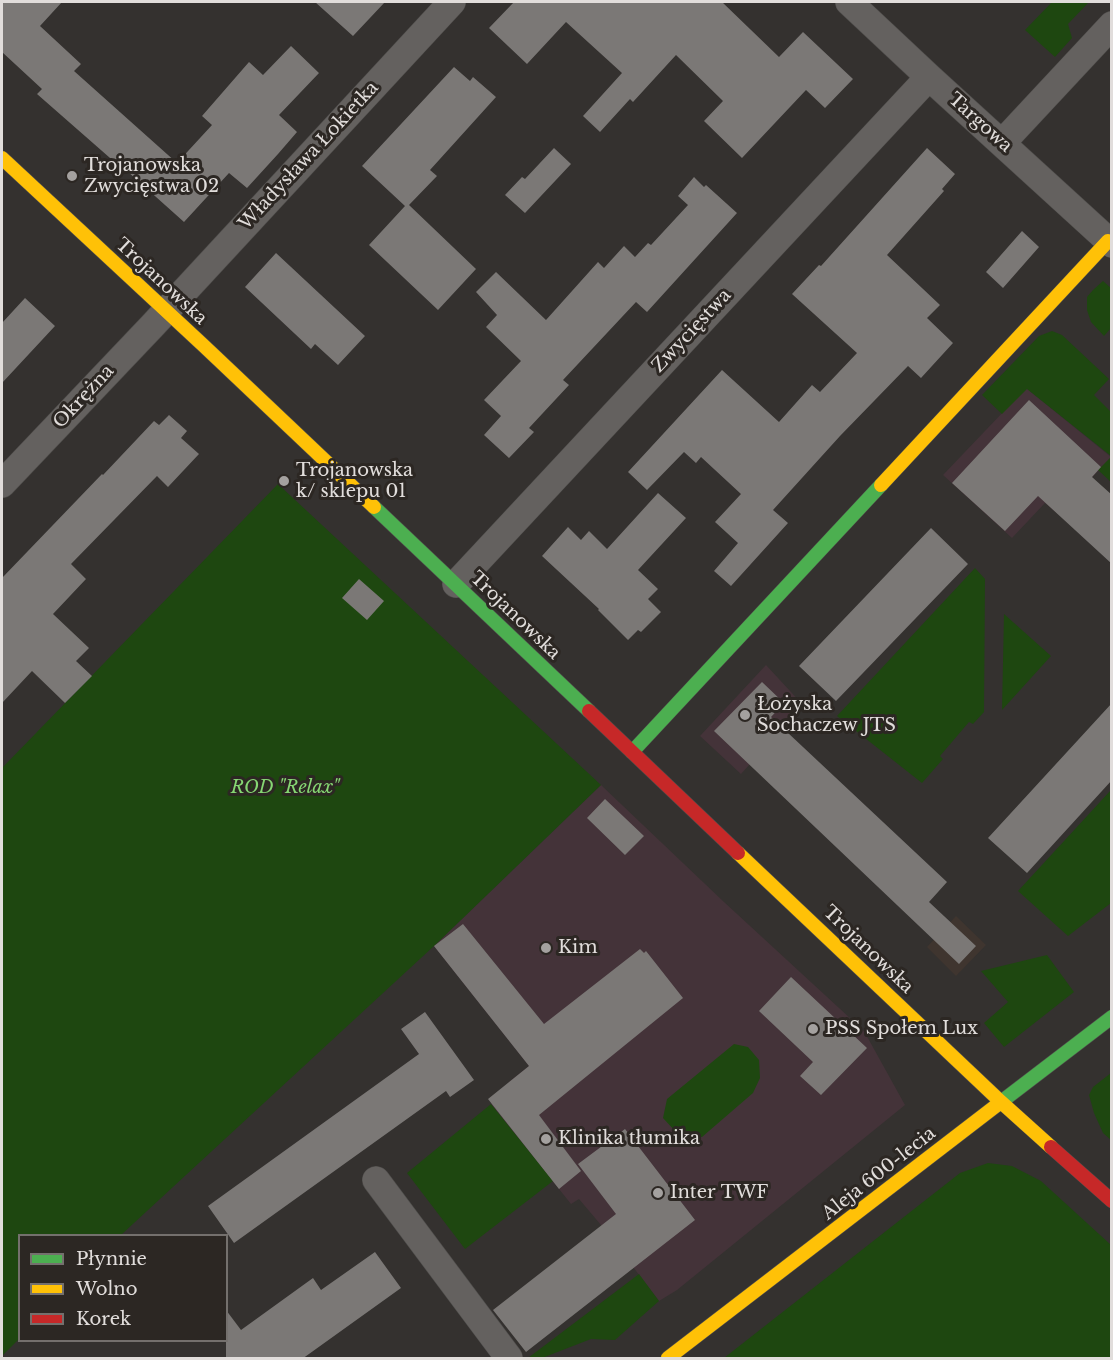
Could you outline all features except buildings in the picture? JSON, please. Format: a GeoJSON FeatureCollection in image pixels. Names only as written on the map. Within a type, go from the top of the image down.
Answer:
{"type":"FeatureCollection","features":[{"type":"Feature","properties":{"kind":"street","name":"Władysława Łokietka"},"geometry":{"type":"LineString","coordinates":[[166,310],[452,2]]}},
{"type":"Feature","properties":{"kind":"street","name":"Targowa"},"geometry":{"type":"LineString","coordinates":[[849,2],[1110,243]]}},
{"type":"Feature","properties":{"kind":"street"},"geometry":{"type":"LineString","coordinates":[[1002,143],[1112,25]]}},
{"type":"Feature","properties":{"kind":"street","name":"Zwycięstwa"},"geometry":{"type":"LineString","coordinates":[[456,584],[929,77]]}},
{"type":"Feature","properties":{"kind":"street","name":"Trojanowska"},"geometry":{"type":"LineString","coordinates":[[2,158],[456,584],[1001,1102],[1112,1201]]}},
{"type":"Feature","properties":{"kind":"street"},"geometry":{"type":"LineString","coordinates":[[632,752],[1110,243]]}},
{"type":"Feature","properties":{"kind":"street","name":"Okrężna"},"geometry":{"type":"LineString","coordinates":[[2,484],[166,310]]}},
{"type":"Feature","properties":{"kind":"street","name":"Aleja 600-lecia"},"geometry":{"type":"LineString","coordinates":[[668,1359],[1112,1017]]}},
{"type":"Feature","properties":{"kind":"street"},"geometry":{"type":"LineString","coordinates":[[376,1180],[509,1359]]}},
{"type":"Feature","properties":{"kind":"shaded area"},"geometry":{"type":"Polygon","coordinates":[[[1026,388],[1111,457],[1058,514],[1045,503],[1012,538],[943,475],[1026,388]]]}},
{"type":"Feature","properties":{"kind":"shaded area"},"geometry":{"type":"Polygon","coordinates":[[[766,665],[803,705],[741,774],[700,736],[766,665]]]}},
{"type":"Feature","properties":{"kind":"shaded area"},"geometry":{"type":"Polygon","coordinates":[[[601,785],[864,1031],[905,1105],[677,1290],[659,1301],[579,1199],[571,1204],[491,1104],[510,1081],[529,1066],[434,946],[601,785]]]}},
{"type":"Feature","properties":{"kind":"shaded area"},"geometry":{"type":"Polygon","coordinates":[[[956,916],[986,945],[956,976],[927,947],[956,916]]]}},
{"type":"Feature","properties":{"kind":"green space"},"geometry":{"type":"Polygon","coordinates":[[[1052,2],[1089,2],[1068,24],[1072,38],[1055,57],[1025,30],[1052,2]]]}},
{"type":"Feature","properties":{"kind":"green space"},"geometry":{"type":"Polygon","coordinates":[[[1103,281],[1112,289],[1111,328],[1104,336],[1091,322],[1087,310],[1087,297],[1103,281]]]}},
{"type":"Feature","properties":{"kind":"green space"},"geometry":{"type":"Polygon","coordinates":[[[1052,331],[1062,335],[1109,379],[1094,395],[1111,412],[1111,456],[1027,389],[1002,414],[982,395],[1039,336],[1052,331]]]}},
{"type":"Feature","properties":{"kind":"green space"},"geometry":{"type":"Polygon","coordinates":[[[1111,457],[1111,482],[1098,470],[1111,457]]]}},
{"type":"Feature","properties":{"kind":"green space","name":"ROD \"Relax\""},"geometry":{"type":"Polygon","coordinates":[[[278,484],[601,785],[434,946],[122,1234],[18,1234],[18,1340],[2,1356],[2,768],[278,484]]]}},
{"type":"Feature","properties":{"kind":"green space"},"geometry":{"type":"Polygon","coordinates":[[[975,568],[985,579],[984,712],[973,724],[969,722],[940,756],[943,759],[922,783],[837,716],[975,568]]]}},
{"type":"Feature","properties":{"kind":"green space"},"geometry":{"type":"Polygon","coordinates":[[[1004,614],[1051,656],[1002,710],[1004,614]]]}},
{"type":"Feature","properties":{"kind":"green space"},"geometry":{"type":"Polygon","coordinates":[[[1111,790],[1111,903],[1068,936],[1018,891],[1111,790]]]}},
{"type":"Feature","properties":{"kind":"green space"},"geometry":{"type":"Polygon","coordinates":[[[1047,955],[1074,992],[1004,1047],[984,1023],[1008,1002],[981,971],[1047,955]]]}},
{"type":"Feature","properties":{"kind":"green space"},"geometry":{"type":"Polygon","coordinates":[[[734,1044],[748,1047],[759,1060],[760,1078],[753,1093],[702,1137],[675,1131],[663,1118],[667,1099],[734,1044]]]}},
{"type":"Feature","properties":{"kind":"green space"},"geometry":{"type":"Polygon","coordinates":[[[1111,1073],[1111,1140],[1103,1133],[1089,1095],[1093,1087],[1111,1073]]]}},
{"type":"Feature","properties":{"kind":"green space"},"geometry":{"type":"Polygon","coordinates":[[[491,1104],[553,1181],[465,1249],[407,1173],[491,1104]]]}},
{"type":"Feature","properties":{"kind":"green space"},"geometry":{"type":"Polygon","coordinates":[[[988,1163],[1012,1166],[1041,1181],[1111,1245],[1111,1358],[724,1358],[960,1173],[988,1163]]]}},
{"type":"Feature","properties":{"kind":"green space"},"geometry":{"type":"Polygon","coordinates":[[[639,1274],[659,1301],[615,1340],[591,1339],[542,1358],[528,1358],[639,1274]]]}},
{"type":"Feature","properties":{"kind":"traffic: fast"},"geometry":{"type":"LineString","coordinates":[[632,752],[881,485]]}},
{"type":"Feature","properties":{"kind":"traffic: fast"},"geometry":{"type":"LineString","coordinates":[[374,507],[589,711]]}},
{"type":"Feature","properties":{"kind":"traffic: fast"},"geometry":{"type":"LineString","coordinates":[[997,1105],[1112,1017]]}},
{"type":"Feature","properties":{"kind":"traffic: slow"},"geometry":{"type":"LineString","coordinates":[[2,158],[374,507]]}},
{"type":"Feature","properties":{"kind":"traffic: slow"},"geometry":{"type":"LineString","coordinates":[[881,485],[1108,241]]}},
{"type":"Feature","properties":{"kind":"traffic: slow"},"geometry":{"type":"LineString","coordinates":[[738,853],[1051,1147]]}},
{"type":"Feature","properties":{"kind":"traffic: slow"},"geometry":{"type":"LineString","coordinates":[[668,1358],[997,1105]]}},
{"type":"Feature","properties":{"kind":"traffic: jam"},"geometry":{"type":"LineString","coordinates":[[589,711],[738,853]]}},
{"type":"Feature","properties":{"kind":"traffic: jam"},"geometry":{"type":"LineString","coordinates":[[1051,1147],[1112,1201]]}},
{"type":"Feature","properties":{"kind":"place","name":"Trojanowska Zwycięstwa 02"},"geometry":{"type":"Point","coordinates":[72,176]}},
{"type":"Feature","properties":{"kind":"place","name":"Trojanowska k/ sklepu 01"},"geometry":{"type":"Point","coordinates":[284,481]}},
{"type":"Feature","properties":{"kind":"place","name":"Łożyska Sochaczew JTS"},"geometry":{"type":"Point","coordinates":[745,715]}},
{"type":"Feature","properties":{"kind":"place","name":"Kim"},"geometry":{"type":"Point","coordinates":[546,948]}},
{"type":"Feature","properties":{"kind":"place","name":"PSS Społem Lux"},"geometry":{"type":"Point","coordinates":[813,1029]}},
{"type":"Feature","properties":{"kind":"place","name":"Klinika tłumika"},"geometry":{"type":"Point","coordinates":[546,1139]}},
{"type":"Feature","properties":{"kind":"place","name":"Inter TWF"},"geometry":{"type":"Point","coordinates":[658,1193]}}]}
